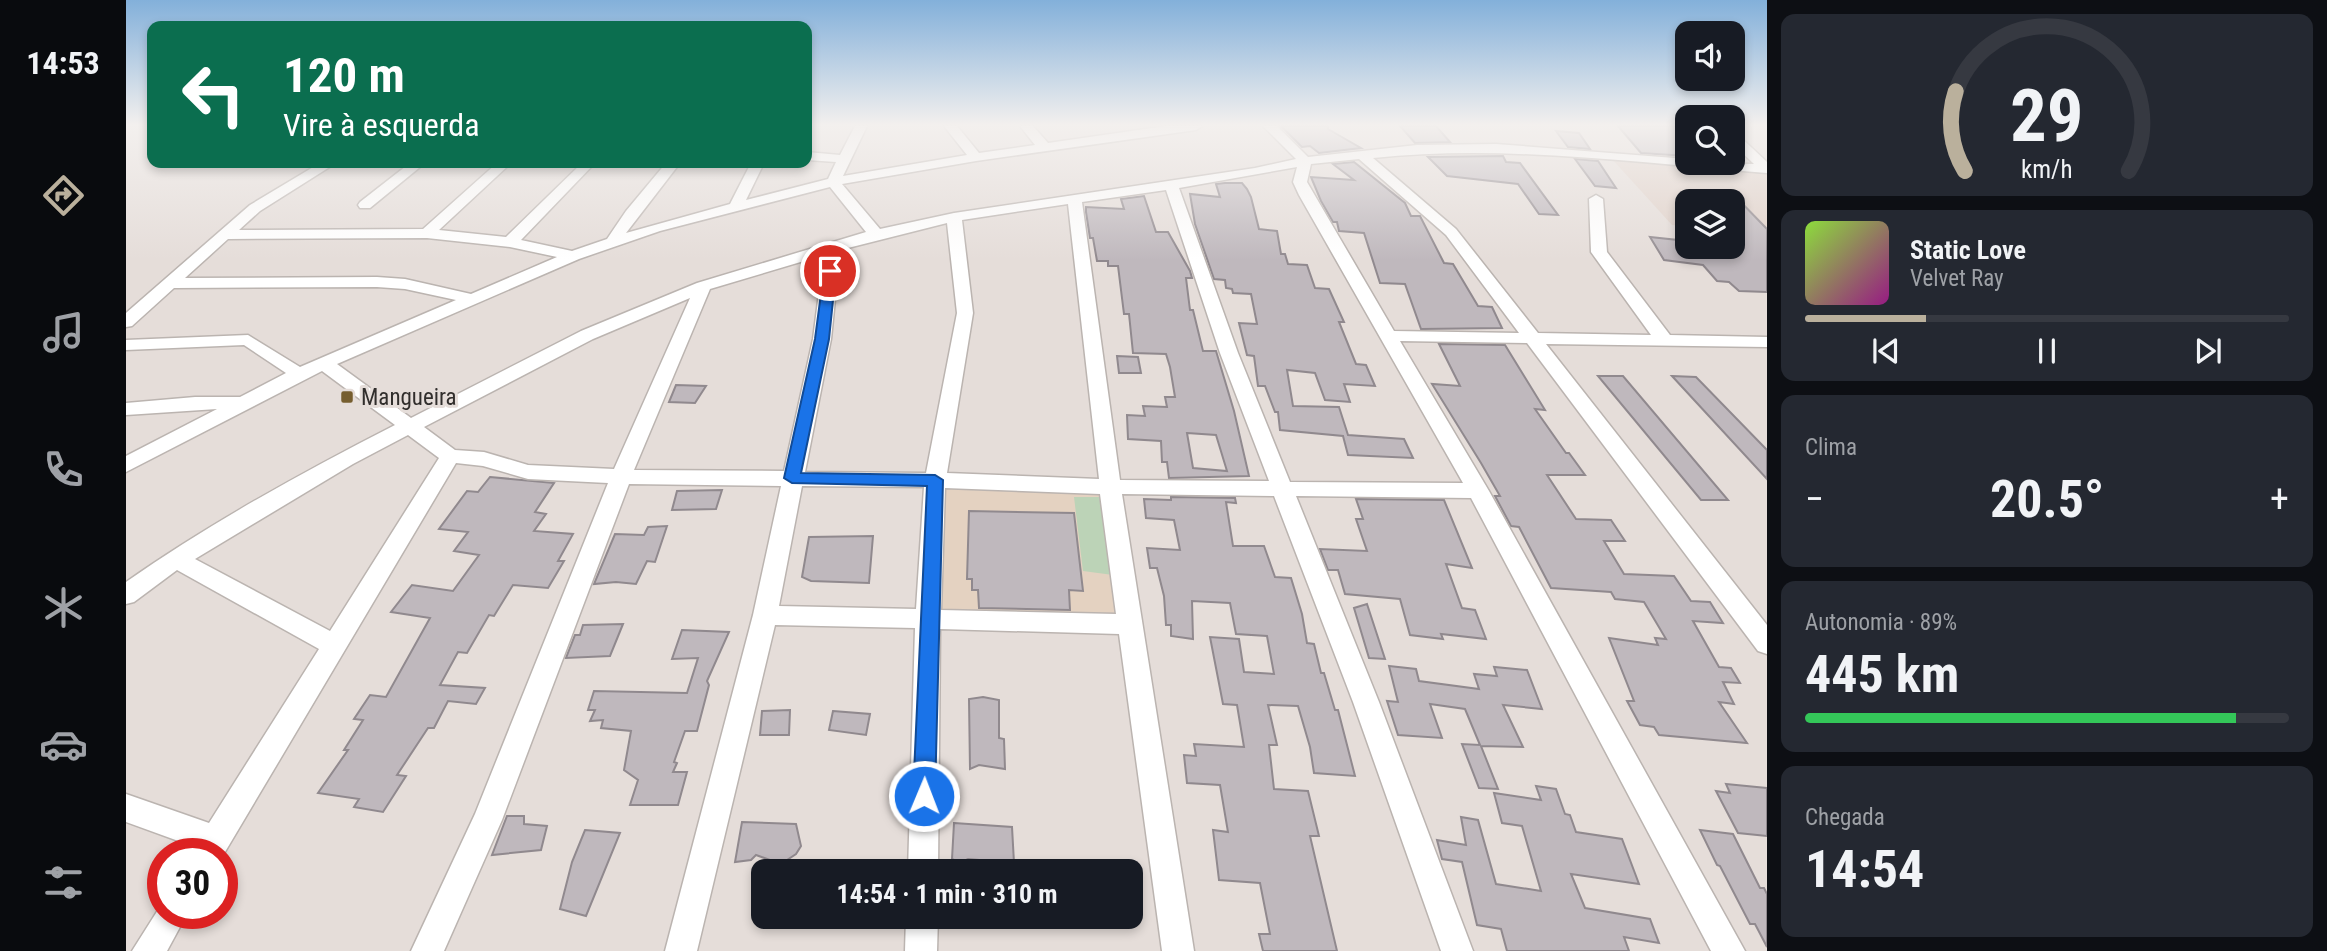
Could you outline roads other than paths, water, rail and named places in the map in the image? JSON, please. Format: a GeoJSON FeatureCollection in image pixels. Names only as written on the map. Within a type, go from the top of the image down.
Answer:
{"type":"FeatureCollection","features":[{"type":"Feature","properties":{"kind":"street"},"geometry":{"type":"LineString","coordinates":[[126,322],[255,208],[317,170]]}},
{"type":"Feature","properties":{"kind":"street"},"geometry":{"type":"LineString","coordinates":[[365,205],[409,170]]}},
{"type":"Feature","properties":{"kind":"street"},"geometry":{"type":"LineString","coordinates":[[427,233],[497,170]]}},
{"type":"Feature","properties":{"kind":"street"},"geometry":{"type":"LineString","coordinates":[[510,242],[582,170]]}},
{"type":"Feature","properties":{"kind":"street"},"geometry":{"type":"LineString","coordinates":[[613,242],[631,214],[667,170]]}},
{"type":"Feature","properties":{"kind":"street"},"geometry":{"type":"LineString","coordinates":[[736,206],[753,170]]}},
{"type":"Feature","properties":{"kind":"street"},"geometry":{"type":"LineString","coordinates":[[833,182],[838,170]]}},
{"type":"Feature","properties":{"kind":"street"},"geometry":{"type":"LineString","coordinates":[[126,465],[299,374],[573,256],[736,206],[833,182],[902,170]]}},
{"type":"Feature","properties":{"kind":"street"},"geometry":{"type":"LineString","coordinates":[[126,595],[176,559],[408,425],[587,335],[703,286],[876,234],[954,217],[1259,170]]}},
{"type":"Feature","properties":{"kind":"street"},"geometry":{"type":"LineString","coordinates":[[1290,170],[1307,170]]}},
{"type":"Feature","properties":{"kind":"street"},"geometry":{"type":"LineString","coordinates":[[1380,170],[1451,232],[1767,644]]}},
{"type":"Feature","properties":{"kind":"street"},"geometry":{"type":"LineString","coordinates":[[1302,172],[1389,336],[1478,491],[1729,951]]}},
{"type":"Feature","properties":{"kind":"street"},"geometry":{"type":"LineString","coordinates":[[833,182],[876,234]]}},
{"type":"Feature","properties":{"kind":"street"},"geometry":{"type":"LineString","coordinates":[[1171,185],[1229,352],[1366,702],[1457,951]]}},
{"type":"Feature","properties":{"kind":"street"},"geometry":{"type":"LineString","coordinates":[[1596,199],[1599,252],[1626,292],[1665,341]]}},
{"type":"Feature","properties":{"kind":"street"},"geometry":{"type":"LineString","coordinates":[[1075,200],[1110,487],[1178,951]]}},
{"type":"Feature","properties":{"kind":"street"},"geometry":{"type":"LineString","coordinates":[[923,859],[935,480],[965,313],[954,217]]}},
{"type":"Feature","properties":{"kind":"street"},"geometry":{"type":"LineString","coordinates":[[225,235],[427,233],[510,242],[573,256]]}},
{"type":"Feature","properties":{"kind":"street"},"geometry":{"type":"LineString","coordinates":[[681,951],[765,615],[822,339],[832,249]]}},
{"type":"Feature","properties":{"kind":"street"},"geometry":{"type":"LineString","coordinates":[[172,283],[377,282],[405,284],[471,299]]}},
{"type":"Feature","properties":{"kind":"street"},"geometry":{"type":"LineString","coordinates":[[428,951],[487,820],[621,477],[703,286]]}},
{"type":"Feature","properties":{"kind":"street"},"geometry":{"type":"LineString","coordinates":[[1389,336],[1767,342]]}},
{"type":"Feature","properties":{"kind":"street"},"geometry":{"type":"LineString","coordinates":[[126,345],[248,340],[299,374]]}},
{"type":"Feature","properties":{"kind":"street"},"geometry":{"type":"LineString","coordinates":[[324,363],[450,456],[484,459],[528,472],[621,477],[935,480],[1110,487],[1478,491]]}},
{"type":"Feature","properties":{"kind":"street"},"geometry":{"type":"LineString","coordinates":[[126,409],[195,402],[242,403]]}},
{"type":"Feature","properties":{"kind":"street"},"geometry":{"type":"LineString","coordinates":[[216,838],[450,456]]}},
{"type":"Feature","properties":{"kind":"street"},"geometry":{"type":"LineString","coordinates":[[176,559],[334,645]]}},
{"type":"Feature","properties":{"kind":"street"},"geometry":{"type":"LineString","coordinates":[[765,615],[1129,624]]}},
{"type":"Feature","properties":{"kind":"street"},"geometry":{"type":"LineString","coordinates":[[126,808],[191,838]]}},
{"type":"Feature","properties":{"kind":"street"},"geometry":{"type":"LineString","coordinates":[[148,951],[162,929]]}},
{"type":"Feature","properties":{"kind":"street"},"geometry":{"type":"LineString","coordinates":[[921,951],[922,929]]}},
{"type":"Feature","properties":{"kind":"place","name":"Mangueira"},"geometry":{"type":"Point","coordinates":[347,397]}}]}
